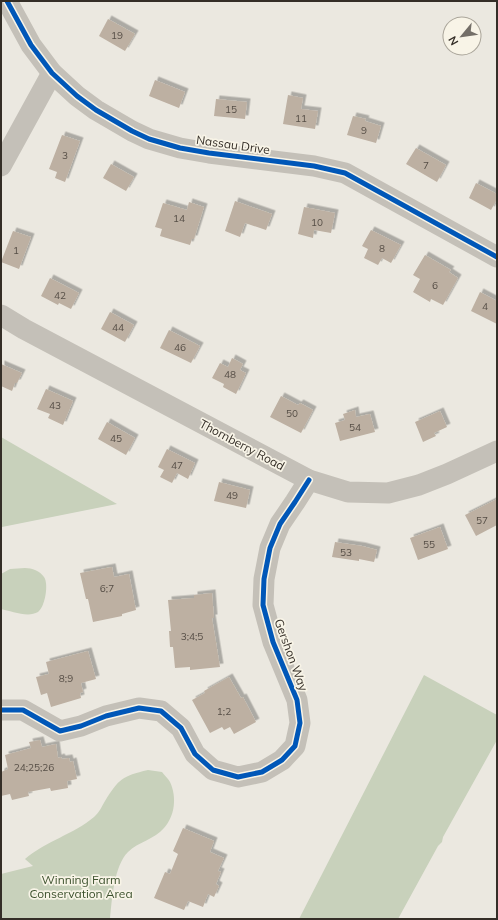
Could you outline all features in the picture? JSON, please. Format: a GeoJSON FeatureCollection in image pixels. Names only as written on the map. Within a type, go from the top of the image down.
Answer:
{"type":"FeatureCollection","features":[{"type":"Feature","properties":{"kind":"street","name":"Nassau Drive"},"geometry":{"type":"LineString","coordinates":[[7,1],[31,45],[52,72],[77,96],[96,110],[149,139],[180,148],[314,166],[345,173],[497,256]]}},
{"type":"Feature","properties":{"kind":"street"},"geometry":{"type":"LineString","coordinates":[[1,166],[52,72]]}},
{"type":"Feature","properties":{"kind":"street","name":"Thornberry Road"},"geometry":{"type":"LineString","coordinates":[[1,315],[24,329],[309,480],[348,492],[388,493],[447,474],[497,451]]}},
{"type":"Feature","properties":{"kind":"street","name":"Gershon Way"},"geometry":{"type":"LineString","coordinates":[[1,710],[23,710],[60,731],[82,726],[106,716],[139,708],[161,711],[181,728],[196,754],[213,770],[238,777],[262,772],[282,760],[295,746],[300,723],[297,700],[273,642],[263,605],[264,580],[270,548],[280,524],[309,480]]}},
{"type":"Feature","properties":{"kind":"green space"},"geometry":{"type":"Polygon","coordinates":[[[1,437],[117,504],[2,527],[1,532],[1,437]]]}},
{"type":"Feature","properties":{"kind":"green space"},"geometry":{"type":"Polygon","coordinates":[[[10,569],[33,569],[44,577],[46,595],[43,605],[38,612],[34,614],[20,614],[1,609],[1,574],[10,569]]]}},
{"type":"Feature","properties":{"kind":"green space"},"geometry":{"type":"Polygon","coordinates":[[[424,675],[497,715],[497,740],[443,837],[442,842],[438,846],[398,919],[299,919],[424,675]]]}},
{"type":"Feature","properties":{"kind":"green space","name":"Winning Farm Conservation Area"},"geometry":{"type":"Polygon","coordinates":[[[148,770],[162,772],[169,781],[174,794],[173,812],[168,823],[160,832],[132,849],[123,858],[114,883],[110,919],[1,919],[1,874],[33,866],[25,859],[42,847],[78,828],[94,817],[114,788],[122,780],[132,774],[148,770]]]}},
{"type":"Feature","properties":{"kind":"building"},"geometry":{"type":"Polygon","coordinates":[[[108,19],[135,34],[125,51],[99,36],[108,19]]]}},
{"type":"Feature","properties":{"kind":"building"},"geometry":{"type":"Polygon","coordinates":[[[155,80],[185,92],[179,108],[149,96],[155,80]]]}},
{"type":"Feature","properties":{"kind":"building"},"geometry":{"type":"Polygon","coordinates":[[[288,95],[303,98],[301,109],[318,111],[315,129],[283,124],[288,95]]]}},
{"type":"Feature","properties":{"kind":"building"},"geometry":{"type":"Polygon","coordinates":[[[216,99],[247,102],[245,119],[214,116],[216,99]]]}},
{"type":"Feature","properties":{"kind":"building"},"geometry":{"type":"Polygon","coordinates":[[[353,116],[366,119],[365,121],[381,126],[376,143],[347,135],[353,116]]]}},
{"type":"Feature","properties":{"kind":"building"},"geometry":{"type":"Polygon","coordinates":[[[62,135],[80,141],[65,182],[55,178],[57,172],[49,169],[62,135]]]}},
{"type":"Feature","properties":{"kind":"building"},"geometry":{"type":"Polygon","coordinates":[[[416,148],[446,165],[437,182],[406,164],[416,148]]]}},
{"type":"Feature","properties":{"kind":"building"},"geometry":{"type":"Polygon","coordinates":[[[111,164],[134,177],[126,191],[103,178],[111,164]]]}},
{"type":"Feature","properties":{"kind":"building"},"geometry":{"type":"Polygon","coordinates":[[[476,183],[497,194],[497,199],[491,210],[469,198],[476,183]]]}},
{"type":"Feature","properties":{"kind":"building"},"geometry":{"type":"Polygon","coordinates":[[[235,201],[272,214],[266,230],[245,223],[240,237],[225,231],[235,201]]]}},
{"type":"Feature","properties":{"kind":"building"},"geometry":{"type":"Polygon","coordinates":[[[189,202],[204,207],[194,239],[192,239],[190,245],[160,236],[162,229],[155,227],[163,203],[187,210],[189,202]]]}},
{"type":"Feature","properties":{"kind":"building"},"geometry":{"type":"Polygon","coordinates":[[[304,207],[335,213],[331,233],[314,230],[313,238],[298,234],[304,207]]]}},
{"type":"Feature","properties":{"kind":"building"},"geometry":{"type":"Polygon","coordinates":[[[371,230],[401,245],[391,263],[382,258],[378,265],[364,258],[368,249],[362,246],[371,230]]]}},
{"type":"Feature","properties":{"kind":"building"},"geometry":{"type":"Polygon","coordinates":[[[13,231],[31,237],[19,269],[1,262],[13,231]]]}},
{"type":"Feature","properties":{"kind":"building"},"geometry":{"type":"Polygon","coordinates":[[[425,255],[451,270],[449,272],[458,278],[443,305],[431,299],[430,302],[413,292],[420,279],[413,275],[425,255]]]}},
{"type":"Feature","properties":{"kind":"building"},"geometry":{"type":"Polygon","coordinates":[[[50,278],[79,293],[71,309],[59,303],[58,305],[41,296],[50,278]]]}},
{"type":"Feature","properties":{"kind":"building"},"geometry":{"type":"Polygon","coordinates":[[[480,292],[497,301],[497,324],[471,311],[480,292]]]}},
{"type":"Feature","properties":{"kind":"building"},"geometry":{"type":"Polygon","coordinates":[[[110,312],[134,325],[125,342],[101,329],[110,312]]]}},
{"type":"Feature","properties":{"kind":"building"},"geometry":{"type":"Polygon","coordinates":[[[169,330],[200,346],[191,363],[160,348],[169,330]]]}},
{"type":"Feature","properties":{"kind":"building"},"geometry":{"type":"Polygon","coordinates":[[[232,358],[243,364],[240,370],[246,373],[236,394],[223,387],[224,384],[212,378],[220,363],[228,367],[232,358]]]}},
{"type":"Feature","properties":{"kind":"building"},"geometry":{"type":"Polygon","coordinates":[[[1,364],[22,373],[17,383],[15,383],[12,391],[1,386],[1,364]]]}},
{"type":"Feature","properties":{"kind":"building"},"geometry":{"type":"Polygon","coordinates":[[[46,389],[73,401],[63,425],[48,418],[50,414],[37,409],[46,389]]]}},
{"type":"Feature","properties":{"kind":"building"},"geometry":{"type":"Polygon","coordinates":[[[281,396],[298,405],[300,403],[313,410],[301,433],[270,417],[281,396]]]}},
{"type":"Feature","properties":{"kind":"building"},"geometry":{"type":"Polygon","coordinates":[[[355,410],[356,417],[370,414],[375,432],[340,441],[335,423],[345,420],[343,414],[355,410]]]}},
{"type":"Feature","properties":{"kind":"building"},"geometry":{"type":"Polygon","coordinates":[[[440,411],[447,427],[434,433],[436,436],[423,442],[415,422],[440,411]]]}},
{"type":"Feature","properties":{"kind":"building"},"geometry":{"type":"Polygon","coordinates":[[[107,422],[135,438],[126,455],[98,439],[107,422]]]}},
{"type":"Feature","properties":{"kind":"building"},"geometry":{"type":"Polygon","coordinates":[[[167,449],[195,463],[188,479],[177,473],[172,483],[160,477],[164,470],[158,467],[167,449]]]}},
{"type":"Feature","properties":{"kind":"building"},"geometry":{"type":"Polygon","coordinates":[[[219,482],[250,490],[246,508],[214,501],[219,482]]]}},
{"type":"Feature","properties":{"kind":"building"},"geometry":{"type":"Polygon","coordinates":[[[497,499],[497,525],[476,536],[465,515],[497,499]]]}},
{"type":"Feature","properties":{"kind":"building"},"geometry":{"type":"Polygon","coordinates":[[[440,527],[448,549],[418,560],[410,538],[440,527]]]}},
{"type":"Feature","properties":{"kind":"building"},"geometry":{"type":"Polygon","coordinates":[[[335,542],[377,550],[374,562],[359,559],[359,561],[332,557],[335,542]]]}},
{"type":"Feature","properties":{"kind":"building"},"geometry":{"type":"Polygon","coordinates":[[[112,567],[114,577],[129,574],[136,610],[122,614],[122,616],[93,622],[80,573],[112,567]]]}},
{"type":"Feature","properties":{"kind":"building"},"geometry":{"type":"Polygon","coordinates":[[[212,593],[214,618],[212,618],[220,667],[190,670],[190,667],[175,668],[173,647],[170,647],[169,631],[171,631],[168,600],[194,598],[194,595],[212,593]]]}},
{"type":"Feature","properties":{"kind":"building"},"geometry":{"type":"Polygon","coordinates":[[[88,651],[96,679],[81,683],[83,692],[80,693],[81,698],[51,707],[47,693],[41,695],[36,677],[49,674],[46,662],[88,651]]]}},
{"type":"Feature","properties":{"kind":"building"},"geometry":{"type":"Polygon","coordinates":[[[229,677],[241,698],[243,697],[256,722],[234,734],[230,727],[224,730],[222,727],[210,733],[192,700],[205,693],[204,691],[229,677]]]}},
{"type":"Feature","properties":{"kind":"building"},"geometry":{"type":"Polygon","coordinates":[[[40,740],[42,747],[56,744],[58,758],[69,758],[70,762],[73,761],[77,779],[67,781],[68,788],[51,791],[50,788],[28,792],[29,796],[12,800],[10,794],[1,796],[1,772],[8,769],[5,755],[31,748],[29,742],[40,740]]]}},
{"type":"Feature","properties":{"kind":"building"},"geometry":{"type":"Polygon","coordinates":[[[183,828],[214,841],[210,852],[224,858],[218,871],[221,872],[216,884],[219,886],[214,897],[208,894],[203,907],[188,901],[184,910],[154,898],[165,872],[170,874],[178,854],[173,851],[183,828]]]}},
{"type":"Feature","properties":{"kind":"cycle path"},"geometry":{"type":"LineString","coordinates":[[7,1],[31,45],[52,73],[77,96],[96,110],[132,131],[149,139],[180,148],[314,166],[345,173],[497,257]]}},
{"type":"Feature","properties":{"kind":"cycle path"},"geometry":{"type":"LineString","coordinates":[[1,710],[23,710],[60,731],[81,726],[106,716],[139,708],[161,711],[181,728],[195,754],[213,770],[238,777],[262,772],[282,760],[295,746],[300,723],[297,700],[273,642],[263,605],[264,579],[270,548],[280,524],[309,480]]}}]}
